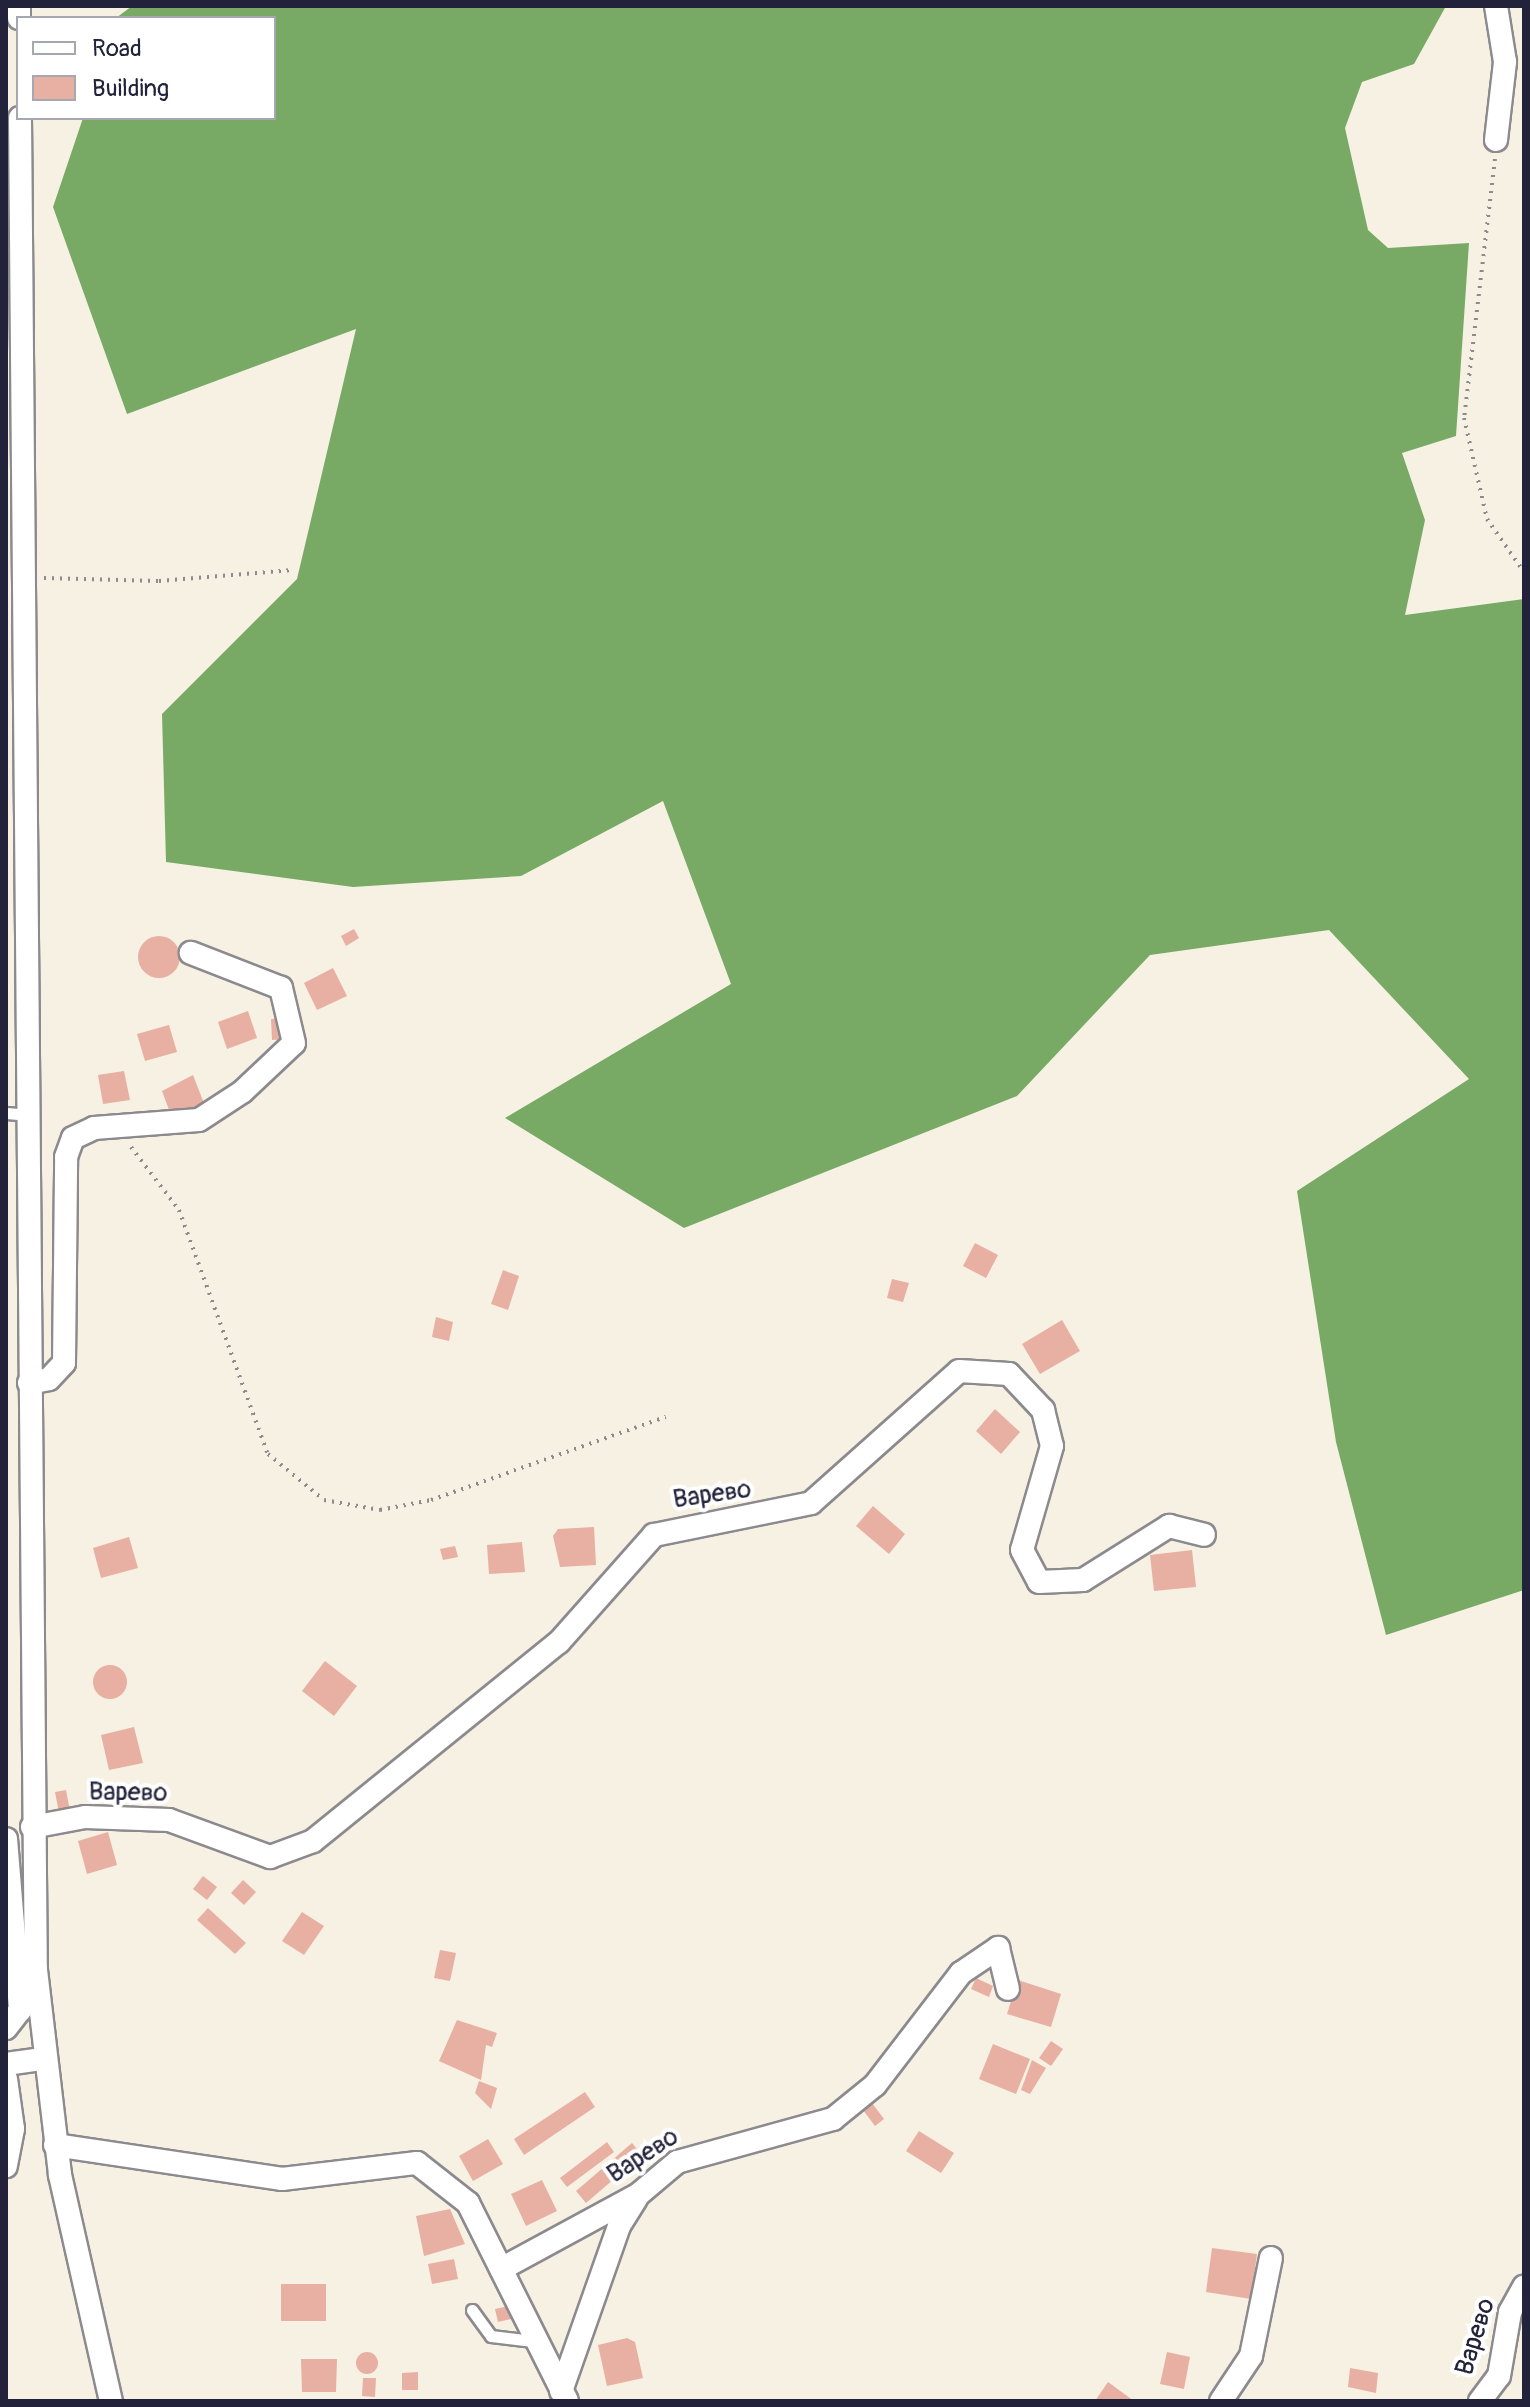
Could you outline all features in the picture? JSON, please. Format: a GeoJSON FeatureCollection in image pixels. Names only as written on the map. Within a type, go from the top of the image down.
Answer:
{"type":"FeatureCollection","features":[{"type":"Feature","properties":{"kind":"street"},"geometry":{"type":"LineString","coordinates":[[1496,6],[1505,62],[1496,140]]}},
{"type":"Feature","properties":{"kind":"street"},"geometry":{"type":"LineString","coordinates":[[20,120],[15,450],[25,577],[16,651],[17,1114],[29,1383],[32,1827],[43,2059],[60,2175],[111,2401]]}},
{"type":"Feature","properties":{"kind":"street"},"geometry":{"type":"LineString","coordinates":[[29,1383],[49,1379],[64,1363],[67,1150],[79,1133],[199,1120],[242,1092],[294,1043],[281,988],[191,953]]}},
{"type":"Feature","properties":{"kind":"street","name":"Варево"},"geometry":{"type":"LineString","coordinates":[[32,1827],[85,1817],[169,1820],[270,1857],[313,1841],[559,1642],[654,1535],[811,1503],[959,1371],[1009,1374],[1043,1410],[1052,1446],[1022,1550],[1039,1582],[1083,1580],[1169,1526],[1204,1535]]}},
{"type":"Feature","properties":{"kind":"street"},"geometry":{"type":"LineString","coordinates":[[6,1839],[20,2010],[6,2028]]}},
{"type":"Feature","properties":{"kind":"street","name":"Варево"},"geometry":{"type":"LineString","coordinates":[[501,2269],[639,2194],[702,2151],[833,2119],[875,2085],[961,1973],[998,1948],[1008,1989]]}},
{"type":"Feature","properties":{"kind":"street"},"geometry":{"type":"LineString","coordinates":[[6,2064],[43,2059]]}},
{"type":"Feature","properties":{"kind":"street"},"geometry":{"type":"LineString","coordinates":[[6,2079],[13,2129],[6,2166]]}},
{"type":"Feature","properties":{"kind":"street"},"geometry":{"type":"LineString","coordinates":[[55,2145],[282,2179],[417,2163],[461,2193],[501,2269],[533,2341],[564,2396]]}},
{"type":"Feature","properties":{"kind":"street"},"geometry":{"type":"LineString","coordinates":[[564,2396],[619,2226],[639,2194]]}},
{"type":"Feature","properties":{"kind":"street"},"geometry":{"type":"LineString","coordinates":[[1221,2401],[1251,2356],[1271,2258]]}},
{"type":"Feature","properties":{"kind":"street","name":"Варево"},"geometry":{"type":"LineString","coordinates":[[1480,2401],[1499,2376],[1510,2312],[1524,2287]]}},
{"type":"Feature","properties":{"kind":"lane"},"geometry":{"type":"LineString","coordinates":[[472,2310],[491,2336],[533,2341]]}},
{"type":"Feature","properties":{"kind":"path"},"geometry":{"type":"LineString","coordinates":[[1496,140],[1464,418],[1487,519],[1524,572]]}},
{"type":"Feature","properties":{"kind":"path"},"geometry":{"type":"LineString","coordinates":[[25,577],[159,581],[293,570]]}},
{"type":"Feature","properties":{"kind":"path"},"geometry":{"type":"LineString","coordinates":[[106,1129],[147,1159],[179,1210],[268,1454],[324,1500],[380,1510],[431,1500],[666,1417]]}},
{"type":"Feature","properties":{"kind":"green space"},"geometry":{"type":"Polygon","coordinates":[[[132,6],[1446,6],[1414,64],[1362,82],[1345,128],[1368,230],[1388,248],[1469,243],[1456,436],[1402,453],[1425,520],[1405,615],[1524,599],[1524,1590],[1386,1635],[1336,1442],[1297,1191],[1469,1079],[1329,930],[1150,955],[1017,1096],[684,1228],[505,1118],[731,984],[663,801],[521,876],[353,887],[166,862],[162,714],[297,579],[356,329],[127,414],[53,207],[82,120],[276,120],[276,16],[119,16],[132,6]]]}},
{"type":"Feature","properties":{"kind":"building"},"geometry":{"type":"Polygon","coordinates":[[[354,929],[359,938],[346,946],[341,936],[354,929]]]}},
{"type":"Feature","properties":{"kind":"building"},"geometry":{"type":"Polygon","coordinates":[[[159,936],[174,942],[180,957],[174,972],[159,978],[144,972],[138,957],[144,942],[159,936]]]}},
{"type":"Feature","properties":{"kind":"building"},"geometry":{"type":"Polygon","coordinates":[[[333,968],[347,996],[317,1010],[304,983],[333,968]]]}},
{"type":"Feature","properties":{"kind":"building"},"geometry":{"type":"Polygon","coordinates":[[[248,1011],[257,1038],[227,1049],[218,1022],[248,1011]]]}},
{"type":"Feature","properties":{"kind":"building"},"geometry":{"type":"Polygon","coordinates":[[[285,1018],[287,1039],[272,1040],[271,1019],[285,1018]]]}},
{"type":"Feature","properties":{"kind":"building"},"geometry":{"type":"Polygon","coordinates":[[[169,1025],[177,1052],[145,1061],[137,1034],[169,1025]]]}},
{"type":"Feature","properties":{"kind":"building"},"geometry":{"type":"Polygon","coordinates":[[[124,1071],[130,1100],[103,1104],[98,1075],[124,1071]]]}},
{"type":"Feature","properties":{"kind":"building"},"geometry":{"type":"Polygon","coordinates":[[[193,1075],[205,1106],[172,1118],[162,1091],[193,1075]]]}},
{"type":"Feature","properties":{"kind":"building"},"geometry":{"type":"Polygon","coordinates":[[[975,1243],[998,1255],[986,1278],[963,1266],[975,1243]]]}},
{"type":"Feature","properties":{"kind":"building"},"geometry":{"type":"Polygon","coordinates":[[[503,1270],[519,1276],[508,1310],[491,1304],[503,1270]]]}},
{"type":"Feature","properties":{"kind":"building"},"geometry":{"type":"Polygon","coordinates":[[[892,1279],[909,1283],[903,1302],[887,1298],[892,1279]]]}},
{"type":"Feature","properties":{"kind":"building"},"geometry":{"type":"Polygon","coordinates":[[[436,1317],[453,1322],[449,1341],[432,1337],[436,1317]]]}},
{"type":"Feature","properties":{"kind":"building"},"geometry":{"type":"Polygon","coordinates":[[[1062,1320],[1080,1351],[1040,1374],[1022,1344],[1062,1320]]]}},
{"type":"Feature","properties":{"kind":"building"},"geometry":{"type":"Polygon","coordinates":[[[995,1409],[1020,1432],[1001,1454],[976,1431],[995,1409]]]}},
{"type":"Feature","properties":{"kind":"building"},"geometry":{"type":"Polygon","coordinates":[[[873,1506],[905,1534],[889,1554],[856,1526],[873,1506]]]}},
{"type":"Feature","properties":{"kind":"building"},"geometry":{"type":"Polygon","coordinates":[[[594,1527],[596,1565],[560,1567],[553,1536],[558,1529],[594,1527]]]}},
{"type":"Feature","properties":{"kind":"building"},"geometry":{"type":"Polygon","coordinates":[[[129,1537],[138,1568],[101,1578],[93,1548],[129,1537]]]}},
{"type":"Feature","properties":{"kind":"building"},"geometry":{"type":"Polygon","coordinates":[[[522,1542],[525,1572],[489,1574],[487,1545],[522,1542]]]}},
{"type":"Feature","properties":{"kind":"building"},"geometry":{"type":"Polygon","coordinates":[[[455,1546],[458,1557],[443,1560],[440,1549],[455,1546]]]}},
{"type":"Feature","properties":{"kind":"building"},"geometry":{"type":"Polygon","coordinates":[[[1192,1550],[1196,1587],[1154,1591],[1150,1555],[1192,1550]]]}},
{"type":"Feature","properties":{"kind":"building"},"geometry":{"type":"Polygon","coordinates":[[[325,1661],[357,1686],[334,1716],[302,1691],[325,1661]]]}},
{"type":"Feature","properties":{"kind":"building"},"geometry":{"type":"Polygon","coordinates":[[[110,1665],[122,1670],[127,1682],[122,1694],[110,1699],[98,1694],[93,1682],[98,1670],[110,1665]]]}},
{"type":"Feature","properties":{"kind":"building"},"geometry":{"type":"Polygon","coordinates":[[[134,1727],[143,1763],[109,1770],[101,1735],[134,1727]]]}},
{"type":"Feature","properties":{"kind":"building"},"geometry":{"type":"Polygon","coordinates":[[[66,1790],[70,1811],[59,1813],[55,1792],[66,1790]]]}},
{"type":"Feature","properties":{"kind":"building"},"geometry":{"type":"Polygon","coordinates":[[[108,1832],[117,1865],[87,1874],[78,1841],[108,1832]]]}},
{"type":"Feature","properties":{"kind":"building"},"geometry":{"type":"Polygon","coordinates":[[[203,1876],[217,1887],[207,1900],[193,1889],[203,1876]]]}},
{"type":"Feature","properties":{"kind":"building"},"geometry":{"type":"Polygon","coordinates":[[[243,1880],[256,1892],[244,1905],[231,1893],[243,1880]]]}},
{"type":"Feature","properties":{"kind":"building"},"geometry":{"type":"Polygon","coordinates":[[[208,1908],[246,1943],[235,1954],[197,1920],[208,1908]]]}},
{"type":"Feature","properties":{"kind":"building"},"geometry":{"type":"Polygon","coordinates":[[[302,1912],[324,1926],[304,1955],[282,1941],[302,1912]]]}},
{"type":"Feature","properties":{"kind":"building"},"geometry":{"type":"Polygon","coordinates":[[[440,1950],[456,1953],[450,1981],[434,1978],[440,1950]]]}},
{"type":"Feature","properties":{"kind":"building"},"geometry":{"type":"Polygon","coordinates":[[[976,1978],[993,1986],[989,1997],[971,1989],[976,1978]]]}},
{"type":"Feature","properties":{"kind":"building"},"geometry":{"type":"Polygon","coordinates":[[[1018,1980],[1061,1994],[1051,2027],[1007,2014],[1018,1980]]]}},
{"type":"Feature","properties":{"kind":"building"},"geometry":{"type":"Polygon","coordinates":[[[457,2020],[497,2033],[492,2047],[486,2045],[481,2080],[439,2061],[457,2020]]]}},
{"type":"Feature","properties":{"kind":"building"},"geometry":{"type":"Polygon","coordinates":[[[1051,2041],[1063,2049],[1051,2066],[1039,2058],[1051,2041]]]}},
{"type":"Feature","properties":{"kind":"building"},"geometry":{"type":"Polygon","coordinates":[[[993,2044],[1030,2059],[1016,2094],[979,2079],[993,2044]]]}},
{"type":"Feature","properties":{"kind":"building"},"geometry":{"type":"Polygon","coordinates":[[[1032,2060],[1046,2068],[1030,2094],[1021,2090],[1032,2060]]]}},
{"type":"Feature","properties":{"kind":"building"},"geometry":{"type":"Polygon","coordinates":[[[479,2081],[497,2088],[491,2109],[475,2093],[479,2081]]]}},
{"type":"Feature","properties":{"kind":"building"},"geometry":{"type":"Polygon","coordinates":[[[585,2092],[595,2107],[524,2155],[514,2139],[585,2092]]]}},
{"type":"Feature","properties":{"kind":"building"},"geometry":{"type":"Polygon","coordinates":[[[872,2103],[884,2119],[875,2126],[863,2110],[872,2103]]]}},
{"type":"Feature","properties":{"kind":"building"},"geometry":{"type":"Polygon","coordinates":[[[919,2131],[954,2153],[941,2173],[906,2151],[919,2131]]]}},
{"type":"Feature","properties":{"kind":"building"},"geometry":{"type":"Polygon","coordinates":[[[488,2139],[503,2164],[473,2181],[459,2156],[488,2139]]]}},
{"type":"Feature","properties":{"kind":"building"},"geometry":{"type":"Polygon","coordinates":[[[607,2142],[614,2152],[567,2187],[560,2178],[607,2142]]]}},
{"type":"Feature","properties":{"kind":"building"},"geometry":{"type":"Polygon","coordinates":[[[632,2143],[642,2155],[586,2203],[576,2191],[632,2143]]]}},
{"type":"Feature","properties":{"kind":"building"},"geometry":{"type":"Polygon","coordinates":[[[542,2180],[557,2211],[526,2226],[511,2194],[542,2180]]]}},
{"type":"Feature","properties":{"kind":"building"},"geometry":{"type":"Polygon","coordinates":[[[450,2209],[465,2244],[424,2256],[416,2216],[450,2209]]]}},
{"type":"Feature","properties":{"kind":"building"},"geometry":{"type":"Polygon","coordinates":[[[1212,2248],[1257,2254],[1251,2299],[1206,2292],[1212,2248]]]}},
{"type":"Feature","properties":{"kind":"building"},"geometry":{"type":"Polygon","coordinates":[[[454,2259],[458,2279],[432,2284],[428,2264],[454,2259]]]}},
{"type":"Feature","properties":{"kind":"building"},"geometry":{"type":"Polygon","coordinates":[[[281,2284],[326,2284],[326,2321],[281,2321],[281,2284]]]}},
{"type":"Feature","properties":{"kind":"building"},"geometry":{"type":"Polygon","coordinates":[[[509,2306],[511,2319],[498,2322],[495,2309],[509,2306]]]}},
{"type":"Feature","properties":{"kind":"building"},"geometry":{"type":"Polygon","coordinates":[[[627,2338],[635,2342],[643,2378],[607,2386],[598,2345],[627,2338]]]}},
{"type":"Feature","properties":{"kind":"building"},"geometry":{"type":"Polygon","coordinates":[[[367,2352],[378,2363],[367,2374],[356,2363],[367,2352]]]}},
{"type":"Feature","properties":{"kind":"building"},"geometry":{"type":"Polygon","coordinates":[[[1167,2352],[1190,2357],[1184,2389],[1160,2384],[1167,2352]]]}},
{"type":"Feature","properties":{"kind":"building"},"geometry":{"type":"Polygon","coordinates":[[[301,2359],[337,2359],[336,2392],[302,2392],[301,2359]]]}},
{"type":"Feature","properties":{"kind":"building"},"geometry":{"type":"Polygon","coordinates":[[[1350,2368],[1378,2373],[1376,2393],[1348,2387],[1350,2368]]]}},
{"type":"Feature","properties":{"kind":"building"},"geometry":{"type":"Polygon","coordinates":[[[418,2372],[418,2390],[402,2390],[402,2373],[418,2372]]]}},
{"type":"Feature","properties":{"kind":"building"},"geometry":{"type":"Polygon","coordinates":[[[363,2378],[376,2378],[375,2397],[362,2396],[363,2378]]]}},
{"type":"Feature","properties":{"kind":"building"},"geometry":{"type":"Polygon","coordinates":[[[1108,2382],[1134,2401],[1095,2401],[1108,2382]]]}}]}
